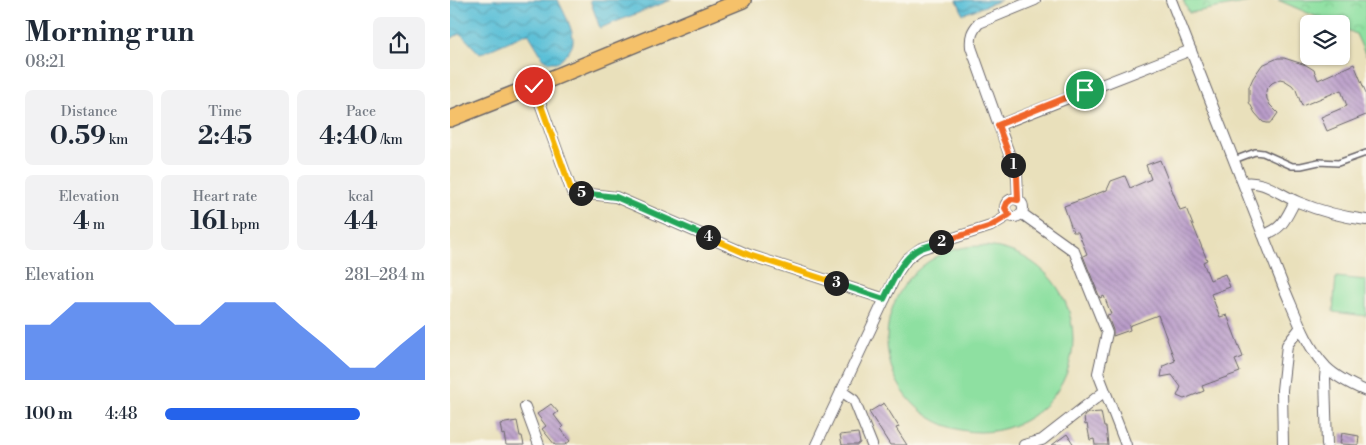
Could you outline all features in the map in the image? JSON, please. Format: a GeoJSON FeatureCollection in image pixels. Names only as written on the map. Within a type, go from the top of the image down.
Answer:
{"type":"FeatureCollection","features":[{"type":"Feature","properties":{"kind":"main road"},"geometry":{"type":"LineString","coordinates":[[450,119],[743,0]]}},
{"type":"Feature","properties":{"kind":"street"},"geometry":{"type":"LineString","coordinates":[[1018,200],[1017,176],[971,47],[970,37],[979,23],[1035,0]]}},
{"type":"Feature","properties":{"kind":"street"},"geometry":{"type":"LineString","coordinates":[[1171,0],[1284,288],[1302,327],[1313,349],[1326,367],[1340,378],[1366,391]]}},
{"type":"Feature","properties":{"kind":"street"},"geometry":{"type":"LineString","coordinates":[[998,125],[1191,50]]}},
{"type":"Feature","properties":{"kind":"street"},"geometry":{"type":"LineString","coordinates":[[534,86],[572,192],[616,197],[749,255],[884,299]]}},
{"type":"Feature","properties":{"kind":"street"},"geometry":{"type":"LineString","coordinates":[[1243,183],[1258,183],[1295,201],[1324,212],[1366,220]]}},
{"type":"Feature","properties":{"kind":"street"},"geometry":{"type":"LineString","coordinates":[[1012,199],[1018,200],[1023,207],[1021,213],[1014,217],[1009,215],[1005,208],[1007,203],[1012,199]]}},
{"type":"Feature","properties":{"kind":"street"},"geometry":{"type":"LineString","coordinates":[[1263,235],[1278,229],[1284,223],[1295,201]]}},
{"type":"Feature","properties":{"kind":"street"},"geometry":{"type":"LineString","coordinates":[[1021,213],[1074,251],[1107,333],[1098,373],[1126,445]]}},
{"type":"Feature","properties":{"kind":"street"},"geometry":{"type":"LineString","coordinates":[[816,445],[897,272],[907,259],[920,249],[991,226],[1009,215]]}},
{"type":"Feature","properties":{"kind":"street"},"geometry":{"type":"LineString","coordinates":[[1283,445],[1282,390],[1287,345],[1302,327]]}},
{"type":"Feature","properties":{"kind":"street"},"geometry":{"type":"LineString","coordinates":[[1326,367],[1327,445]]}},
{"type":"Feature","properties":{"kind":"street"},"geometry":{"type":"LineString","coordinates":[[841,391],[854,400],[872,445]]}},
{"type":"Feature","properties":{"kind":"street"},"geometry":{"type":"LineString","coordinates":[[1024,445],[1043,443],[1105,391]]}},
{"type":"Feature","properties":{"kind":"street"},"geometry":{"type":"LineString","coordinates":[[526,407],[540,445]]}},
{"type":"Feature","properties":{"kind":"lane"},"geometry":{"type":"LineString","coordinates":[[1234,160],[1255,152],[1263,152],[1292,166],[1301,166],[1319,162],[1338,162],[1366,153]]}},
{"type":"Feature","properties":{"kind":"green space"},"geometry":{"type":"Polygon","coordinates":[[[1183,0],[1260,0],[1189,13],[1183,0]]]}},
{"type":"Feature","properties":{"kind":"green space"},"geometry":{"type":"Polygon","coordinates":[[[1278,0],[1366,0],[1366,56],[1356,34],[1350,31],[1350,15],[1312,15],[1278,0]]]}},
{"type":"Feature","properties":{"kind":"green space"},"geometry":{"type":"Polygon","coordinates":[[[989,246],[1016,253],[1032,261],[1046,273],[1058,287],[1066,303],[1072,321],[1072,357],[1066,375],[1058,391],[1046,405],[1032,417],[1016,425],[998,431],[971,432],[944,425],[928,417],[902,391],[888,357],[887,330],[894,303],[902,287],[928,261],[962,247],[989,246]]]}},
{"type":"Feature","properties":{"kind":"green space"},"geometry":{"type":"Polygon","coordinates":[[[1336,277],[1366,280],[1366,316],[1333,312],[1336,277]]]}},
{"type":"Feature","properties":{"kind":"water"},"geometry":{"type":"Polygon","coordinates":[[[450,0],[558,0],[573,36],[572,46],[559,62],[549,62],[543,58],[528,33],[480,54],[462,35],[459,34],[450,39],[450,0]]]}},
{"type":"Feature","properties":{"kind":"water"},"geometry":{"type":"Polygon","coordinates":[[[590,0],[671,0],[600,28],[590,0]]]}},
{"type":"Feature","properties":{"kind":"water"},"geometry":{"type":"Polygon","coordinates":[[[957,0],[1001,0],[963,14],[957,0]]]}},
{"type":"Feature","properties":{"kind":"building"},"geometry":{"type":"Polygon","coordinates":[[[1278,58],[1284,58],[1300,63],[1300,65],[1306,65],[1314,70],[1318,80],[1354,64],[1366,93],[1366,115],[1327,131],[1321,117],[1347,106],[1341,90],[1302,106],[1292,85],[1280,79],[1272,83],[1266,91],[1270,105],[1278,113],[1271,123],[1263,122],[1249,102],[1249,87],[1262,65],[1278,58]]]}},
{"type":"Feature","properties":{"kind":"building"},"geometry":{"type":"Polygon","coordinates":[[[1160,160],[1180,210],[1186,208],[1207,260],[1203,262],[1210,280],[1225,274],[1230,287],[1211,294],[1220,317],[1227,315],[1243,357],[1235,360],[1240,372],[1202,386],[1204,391],[1184,399],[1177,396],[1181,387],[1172,375],[1161,377],[1163,366],[1175,361],[1158,315],[1129,326],[1130,330],[1113,336],[1113,330],[1107,315],[1111,314],[1104,296],[1100,298],[1083,256],[1087,254],[1078,232],[1073,232],[1064,206],[1107,190],[1111,181],[1125,176],[1130,188],[1151,179],[1146,165],[1160,160]]]}},
{"type":"Feature","properties":{"kind":"building"},"geometry":{"type":"Polygon","coordinates":[[[884,403],[899,427],[896,428],[907,445],[890,445],[869,412],[884,403]]]}},
{"type":"Feature","properties":{"kind":"building"},"geometry":{"type":"Polygon","coordinates":[[[551,404],[558,412],[554,415],[570,441],[565,445],[555,445],[542,429],[546,426],[537,414],[551,404]]]}},
{"type":"Feature","properties":{"kind":"building"},"geometry":{"type":"Polygon","coordinates":[[[1101,412],[1104,427],[1106,427],[1108,445],[1095,445],[1094,439],[1090,440],[1087,424],[1085,425],[1084,416],[1088,413],[1101,412]]]}},
{"type":"Feature","properties":{"kind":"building"},"geometry":{"type":"Polygon","coordinates":[[[517,421],[524,445],[506,445],[500,424],[517,421]]]}},
{"type":"Feature","properties":{"kind":"building"},"geometry":{"type":"Polygon","coordinates":[[[858,433],[860,443],[858,445],[842,445],[840,435],[858,433]]]}},
{"type":"Feature","properties":{"kind":"building"},"geometry":{"type":"Polygon","coordinates":[[[1342,433],[1359,436],[1358,445],[1340,444],[1342,433]]]}},
{"type":"Feature","properties":{"kind":"building"},"geometry":{"type":"Polygon","coordinates":[[[1067,434],[1074,445],[1052,445],[1067,434]]]}},
{"type":"Feature","properties":{"kind":"route"},"geometry":{"type":"LineString","coordinates":[[534,86],[572,192],[616,197],[749,255],[884,299],[897,272],[907,259],[920,249],[991,226],[1009,215],[1005,208],[1007,203],[1012,199],[1018,200],[1017,176],[998,125],[1085,90]]}}]}
